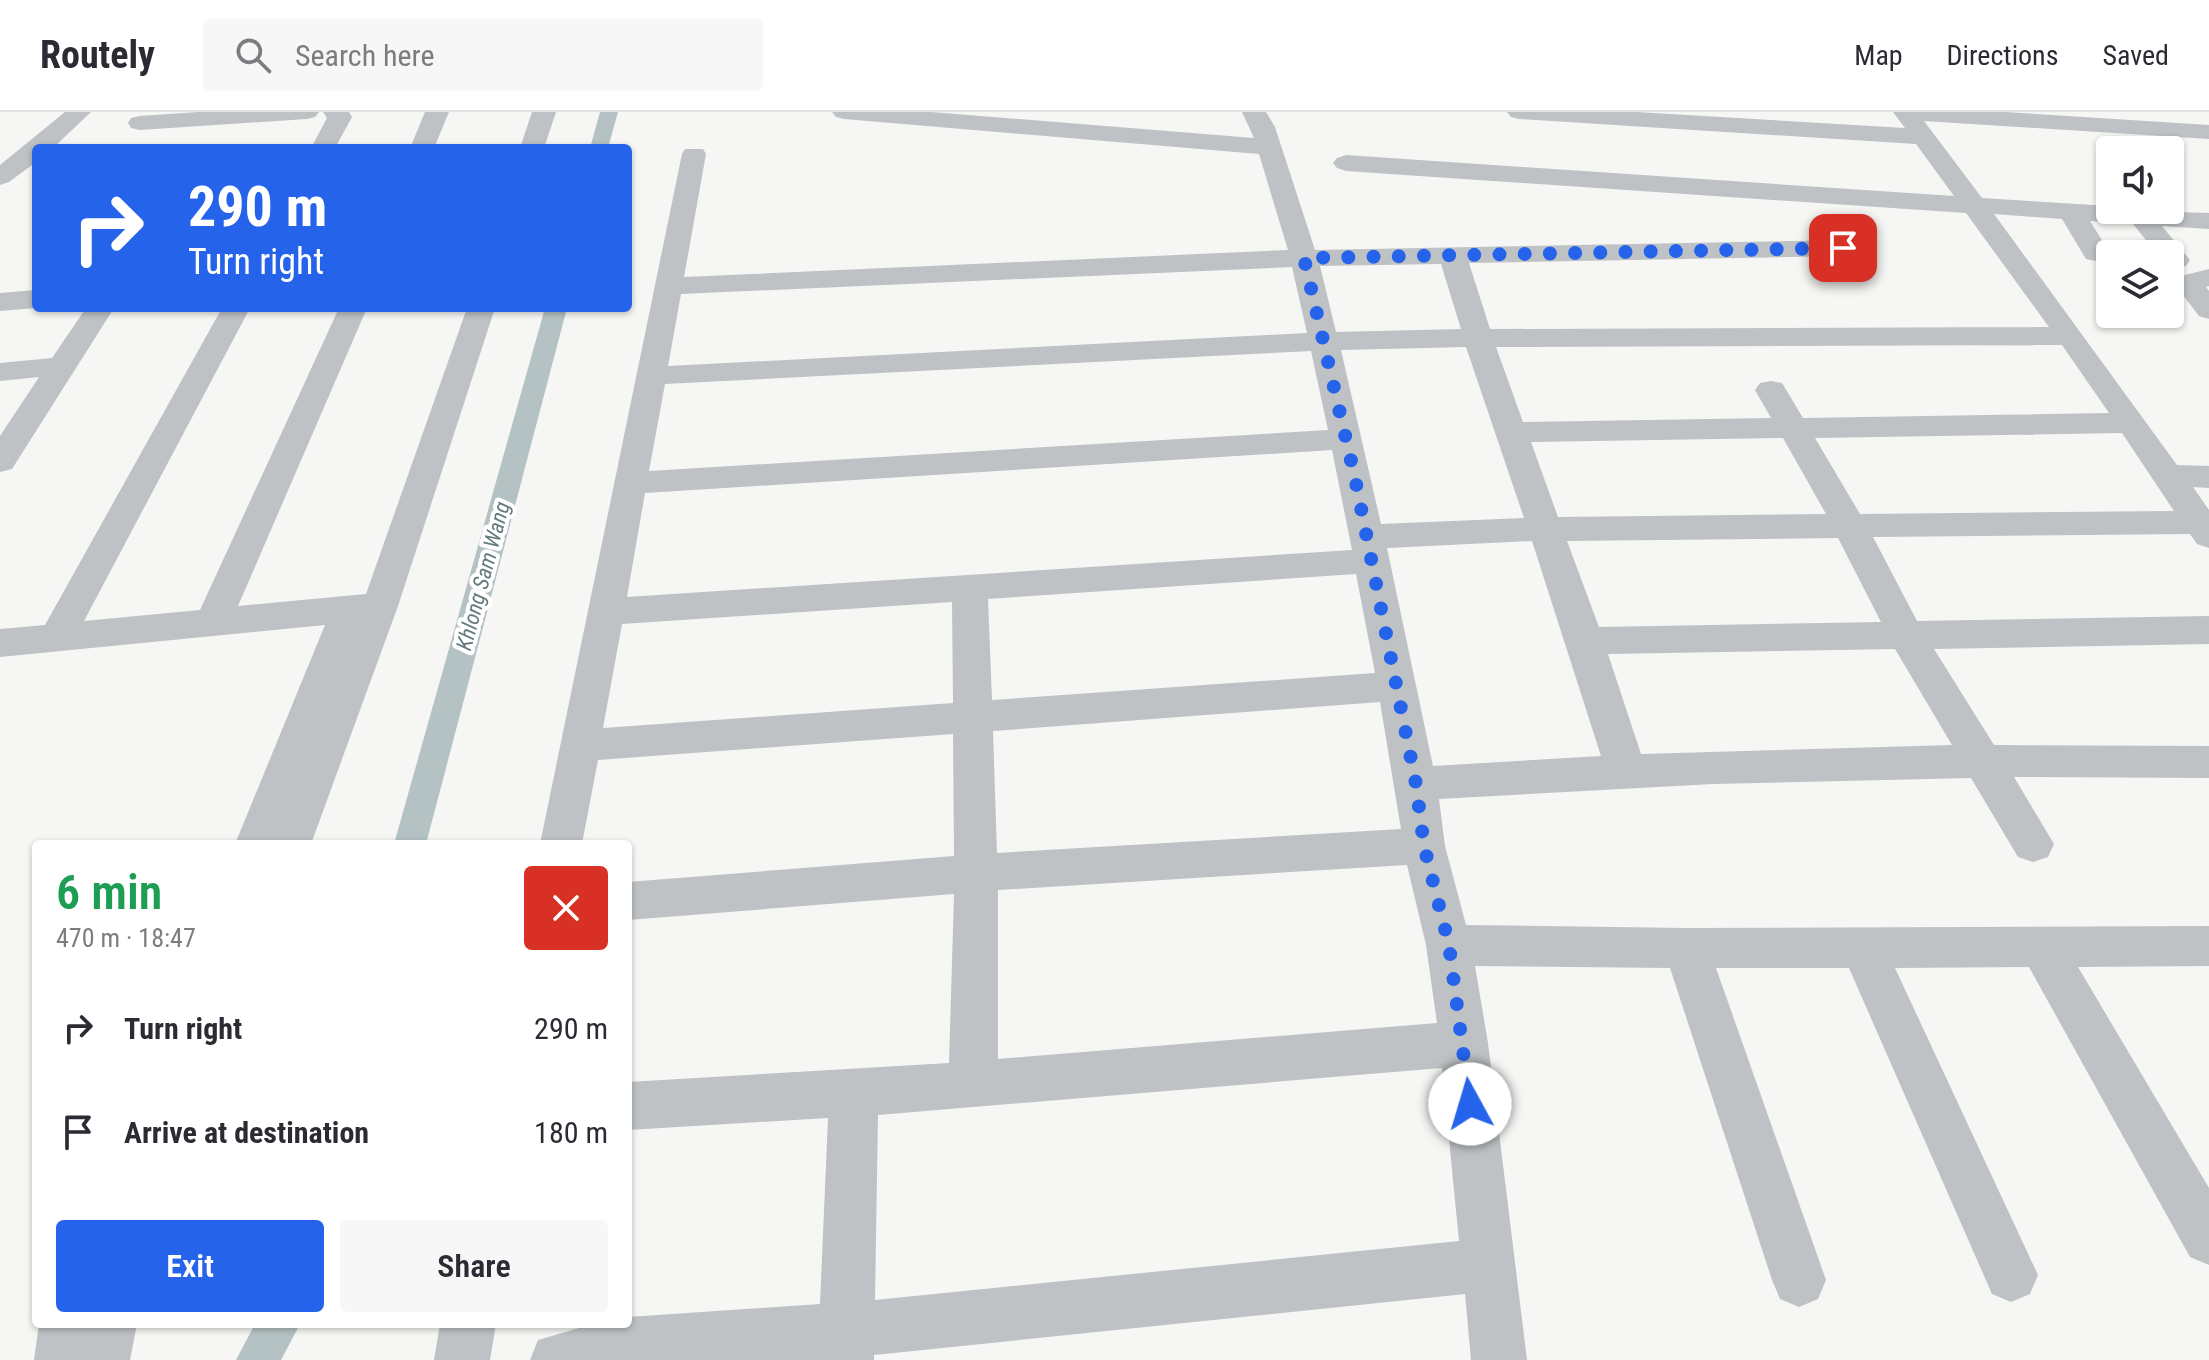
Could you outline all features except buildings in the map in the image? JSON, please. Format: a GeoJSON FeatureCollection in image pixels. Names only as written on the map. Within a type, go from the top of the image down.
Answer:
{"type":"FeatureCollection","features":[{"type":"Feature","properties":{"kind":"street"},"geometry":{"type":"LineString","coordinates":[[43,144],[79,112]]}},
{"type":"Feature","properties":{"kind":"street"},"geometry":{"type":"LineString","coordinates":[[140,123],[307,112]]}},
{"type":"Feature","properties":{"kind":"street"},"geometry":{"type":"LineString","coordinates":[[325,144],[340,117],[335,112]]}},
{"type":"Feature","properties":{"kind":"street"},"geometry":{"type":"LineString","coordinates":[[424,144],[437,112]]}},
{"type":"Feature","properties":{"kind":"street"},"geometry":{"type":"LineString","coordinates":[[533,144],[544,112]]}},
{"type":"Feature","properties":{"kind":"street"},"geometry":{"type":"LineString","coordinates":[[844,112],[1262,130],[1304,258],[1324,342],[1416,784],[1424,846],[1449,945],[1464,1043],[1499,1360]]}},
{"type":"Feature","properties":{"kind":"street"},"geometry":{"type":"LineString","coordinates":[[1519,112],[1925,139],[1958,144]]}},
{"type":"Feature","properties":{"kind":"street"},"geometry":{"type":"LineString","coordinates":[[1906,112],[2070,336],[2204,529]]}},
{"type":"Feature","properties":{"kind":"street"},"geometry":{"type":"LineString","coordinates":[[1906,112],[2209,132]]}},
{"type":"Feature","properties":{"kind":"street"},"geometry":{"type":"LineString","coordinates":[[216,138],[230,117]]}},
{"type":"Feature","properties":{"kind":"street"},"geometry":{"type":"LineString","coordinates":[[0,177],[32,153]]}},
{"type":"Feature","properties":{"kind":"street"},"geometry":{"type":"LineString","coordinates":[[562,840],[694,154]]}},
{"type":"Feature","properties":{"kind":"street"},"geometry":{"type":"LineString","coordinates":[[1346,163],[2096,215]]}},
{"type":"Feature","properties":{"kind":"street"},"geometry":{"type":"LineString","coordinates":[[2072,213],[2096,253]]}},
{"type":"Feature","properties":{"kind":"street"},"geometry":{"type":"LineString","coordinates":[[2184,220],[2209,221]]}},
{"type":"Feature","properties":{"kind":"street"},"geometry":{"type":"LineString","coordinates":[[2147,224],[2160,240]]}},
{"type":"Feature","properties":{"kind":"street"},"geometry":{"type":"LineString","coordinates":[[667,286],[1304,258],[1843,248]]}},
{"type":"Feature","properties":{"kind":"street"},"geometry":{"type":"LineString","coordinates":[[1452,254],[1478,338],[1585,641],[1625,769]]}},
{"type":"Feature","properties":{"kind":"street"},"geometry":{"type":"LineString","coordinates":[[2209,277],[2190,286],[2209,310]]}},
{"type":"Feature","properties":{"kind":"street"},"geometry":{"type":"LineString","coordinates":[[0,302],[32,299]]}},
{"type":"Feature","properties":{"kind":"street"},"geometry":{"type":"LineString","coordinates":[[3,454],[97,312]]}},
{"type":"Feature","properties":{"kind":"street"},"geometry":{"type":"LineString","coordinates":[[56,638],[234,312]]}},
{"type":"Feature","properties":{"kind":"street"},"geometry":{"type":"LineString","coordinates":[[213,622],[351,312]]}},
{"type":"Feature","properties":{"kind":"street"},"geometry":{"type":"LineString","coordinates":[[258,840],[364,608],[479,312]]}},
{"type":"Feature","properties":{"kind":"street"},"geometry":{"type":"LineString","coordinates":[[650,376],[1045,353],[1324,342],[1478,338],[2070,336]]}},
{"type":"Feature","properties":{"kind":"street"},"geometry":{"type":"LineString","coordinates":[[0,372],[63,366]]}},
{"type":"Feature","properties":{"kind":"street"},"geometry":{"type":"LineString","coordinates":[[1771,390],[1849,525],[1907,637],[2033,844]]}},
{"type":"Feature","properties":{"kind":"street"},"geometry":{"type":"LineString","coordinates":[[1511,432],[2131,423]]}},
{"type":"Feature","properties":{"kind":"street"},"geometry":{"type":"LineString","coordinates":[[630,483],[1346,439]]}},
{"type":"Feature","properties":{"kind":"street"},"geometry":{"type":"LineString","coordinates":[[2167,475],[2209,477]]}},
{"type":"Feature","properties":{"kind":"street"},"geometry":{"type":"LineString","coordinates":[[606,612],[970,587],[1546,529],[1849,525],[2204,529]]}},
{"type":"Feature","properties":{"kind":"street"},"geometry":{"type":"LineString","coordinates":[[970,587],[976,873],[973,1085]]}},
{"type":"Feature","properties":{"kind":"street"},"geometry":{"type":"LineString","coordinates":[[0,643],[364,608]]}},
{"type":"Feature","properties":{"kind":"street"},"geometry":{"type":"LineString","coordinates":[[291,840],[364,608]]}},
{"type":"Feature","properties":{"kind":"street"},"geometry":{"type":"LineString","coordinates":[[1585,641],[2209,630]]}},
{"type":"Feature","properties":{"kind":"street"},"geometry":{"type":"LineString","coordinates":[[582,745],[1396,686]]}},
{"type":"Feature","properties":{"kind":"street"},"geometry":{"type":"LineString","coordinates":[[1416,784],[1625,769],[1983,760],[2209,762]]}},
{"type":"Feature","properties":{"kind":"street"},"geometry":{"type":"LineString","coordinates":[[632,901],[976,873],[1424,846]]}},
{"type":"Feature","properties":{"kind":"street"},"geometry":{"type":"LineString","coordinates":[[1449,945],[1686,948],[2209,946]]}},
{"type":"Feature","properties":{"kind":"street"},"geometry":{"type":"LineString","coordinates":[[2042,947],[2209,1238]]}},
{"type":"Feature","properties":{"kind":"street"},"geometry":{"type":"LineString","coordinates":[[1686,948],[1799,1280]]}},
{"type":"Feature","properties":{"kind":"street"},"geometry":{"type":"LineString","coordinates":[[1863,948],[2011,1275]]}},
{"type":"Feature","properties":{"kind":"street"},"geometry":{"type":"LineString","coordinates":[[632,1106],[973,1085],[1464,1043]]}},
{"type":"Feature","properties":{"kind":"street"},"geometry":{"type":"LineString","coordinates":[[847,1345],[854,1090]]}},
{"type":"Feature","properties":{"kind":"street"},"geometry":{"type":"LineString","coordinates":[[558,1360],[623,1345],[847,1345],[1489,1265]]}},
{"type":"Feature","properties":{"kind":"street"},"geometry":{"type":"LineString","coordinates":[[62,1360],[66,1328]]}},
{"type":"Feature","properties":{"kind":"street"},"geometry":{"type":"LineString","coordinates":[[102,1360],[108,1328]]}},
{"type":"Feature","properties":{"kind":"street"},"geometry":{"type":"LineString","coordinates":[[462,1360],[467,1328]]}},
{"type":"Feature","properties":{"kind":"waterway","name":"Khlong Sam Wang"},"geometry":{"type":"LineString","coordinates":[[600,144],[609,112]]}},
{"type":"Feature","properties":{"kind":"waterway","name":"Khlong Sam Wang"},"geometry":{"type":"LineString","coordinates":[[411,840],[555,312]]}},
{"type":"Feature","properties":{"kind":"waterway","name":"Khlong Sam Wang"},"geometry":{"type":"LineString","coordinates":[[257,1360],[277,1328]]}},
{"type":"Feature","properties":{"kind":"route"},"geometry":{"type":"LineString","coordinates":[[1470,1104],[1449,945],[1424,846],[1416,784],[1355,478],[1304,258],[1843,248]]}}]}
